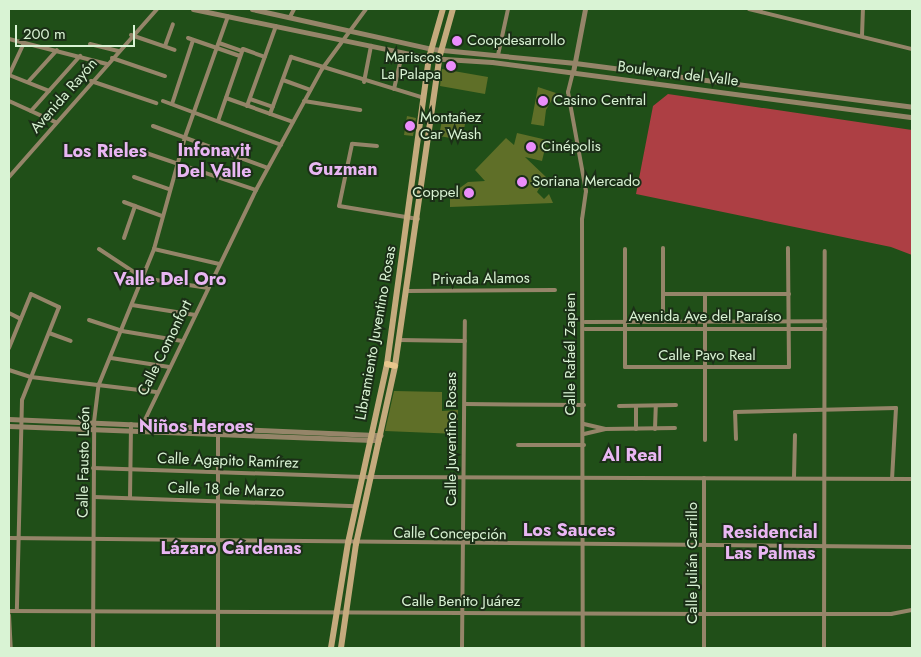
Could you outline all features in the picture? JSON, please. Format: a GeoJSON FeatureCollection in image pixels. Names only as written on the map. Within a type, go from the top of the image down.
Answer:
{"type":"FeatureCollection","features":[{"type":"Feature","properties":{"kind":"main road","name":"Libramiento Juventino Rosas"},"geometry":{"type":"LineString","coordinates":[[331,648],[348,543],[386,364],[430,58],[443,9]]}},
{"type":"Feature","properties":{"kind":"main road","name":"Libramiento Juventino Rosas"},"geometry":{"type":"LineString","coordinates":[[341,648],[356,544],[400,340],[439,59],[453,9]]}},
{"type":"Feature","properties":{"kind":"main road"},"geometry":{"type":"LineString","coordinates":[[386,364],[395,366]]}},
{"type":"Feature","properties":{"kind":"street","name":"Avenida Rayón"},"geometry":{"type":"LineString","coordinates":[[9,177],[131,35],[157,9]]}},
{"type":"Feature","properties":{"kind":"street","name":"Boulevard del Valle"},"geometry":{"type":"LineString","coordinates":[[192,9],[430,58],[573,72],[912,117]]}},
{"type":"Feature","properties":{"kind":"street","name":"Boulevard del Valle"},"geometry":{"type":"LineString","coordinates":[[252,9],[432,49],[633,70],[912,107]]}},
{"type":"Feature","properties":{"kind":"street"},"geometry":{"type":"LineString","coordinates":[[290,17],[294,9]]}},
{"type":"Feature","properties":{"kind":"street","name":"Calle Comonfort"},"geometry":{"type":"LineString","coordinates":[[140,427],[256,190],[304,101],[322,69],[366,9]]}},
{"type":"Feature","properties":{"kind":"street"},"geometry":{"type":"LineString","coordinates":[[498,55],[508,9]]}},
{"type":"Feature","properties":{"kind":"street","name":"Calle Rafaél Zapien"},"geometry":{"type":"LineString","coordinates":[[584,648],[585,322],[582,219],[586,191],[568,92],[585,9]]}},
{"type":"Feature","properties":{"kind":"street"},"geometry":{"type":"LineString","coordinates":[[749,9],[912,49]]}},
{"type":"Feature","properties":{"kind":"street"},"geometry":{"type":"LineString","coordinates":[[862,36],[863,9]]}},
{"type":"Feature","properties":{"kind":"street","name":"Calle Fausto León"},"geometry":{"type":"LineString","coordinates":[[93,648],[93,468],[94,425],[99,384],[154,249],[177,162],[228,16]]}},
{"type":"Feature","properties":{"kind":"street"},"geometry":{"type":"LineString","coordinates":[[165,46],[173,24]]}},
{"type":"Feature","properties":{"kind":"street"},"geometry":{"type":"LineString","coordinates":[[247,106],[276,26]]}},
{"type":"Feature","properties":{"kind":"street"},"geometry":{"type":"LineString","coordinates":[[131,35],[175,50]]}},
{"type":"Feature","properties":{"kind":"street"},"geometry":{"type":"LineString","coordinates":[[188,38],[265,57]]}},
{"type":"Feature","properties":{"kind":"street"},"geometry":{"type":"LineString","coordinates":[[9,39],[107,64]]}},
{"type":"Feature","properties":{"kind":"street"},"geometry":{"type":"LineString","coordinates":[[172,104],[193,40]]}},
{"type":"Feature","properties":{"kind":"street"},"geometry":{"type":"LineString","coordinates":[[24,43],[9,75],[49,91]]}},
{"type":"Feature","properties":{"kind":"street"},"geometry":{"type":"LineString","coordinates":[[90,44],[118,50]]}},
{"type":"Feature","properties":{"kind":"street"},"geometry":{"type":"LineString","coordinates":[[218,46],[240,56]]}},
{"type":"Feature","properties":{"kind":"street"},"geometry":{"type":"LineString","coordinates":[[364,82],[371,46]]}},
{"type":"Feature","properties":{"kind":"street"},"geometry":{"type":"LineString","coordinates":[[28,82],[57,50]]}},
{"type":"Feature","properties":{"kind":"street"},"geometry":{"type":"LineString","coordinates":[[218,121],[242,50]]}},
{"type":"Feature","properties":{"kind":"street"},"geometry":{"type":"LineString","coordinates":[[394,89],[402,52]]}},
{"type":"Feature","properties":{"kind":"street"},"geometry":{"type":"LineString","coordinates":[[32,111],[80,56]]}},
{"type":"Feature","properties":{"kind":"street"},"geometry":{"type":"LineString","coordinates":[[270,114],[291,57],[364,82],[424,98]]}},
{"type":"Feature","properties":{"kind":"street"},"geometry":{"type":"LineString","coordinates":[[112,58],[166,76]]}},
{"type":"Feature","properties":{"kind":"street"},"geometry":{"type":"LineString","coordinates":[[522,66],[530,59]]}},
{"type":"Feature","properties":{"kind":"street"},"geometry":{"type":"LineString","coordinates":[[632,80],[633,70]]}},
{"type":"Feature","properties":{"kind":"street"},"geometry":{"type":"LineString","coordinates":[[282,80],[310,90]]}},
{"type":"Feature","properties":{"kind":"street"},"geometry":{"type":"LineString","coordinates":[[92,81],[156,103]]}},
{"type":"Feature","properties":{"kind":"street"},"geometry":{"type":"LineString","coordinates":[[738,94],[739,84]]}},
{"type":"Feature","properties":{"kind":"street"},"geometry":{"type":"LineString","coordinates":[[226,98],[293,122]]}},
{"type":"Feature","properties":{"kind":"street"},"geometry":{"type":"LineString","coordinates":[[250,99],[273,107]]}},
{"type":"Feature","properties":{"kind":"street"},"geometry":{"type":"LineString","coordinates":[[9,101],[55,122]]}},
{"type":"Feature","properties":{"kind":"street"},"geometry":{"type":"LineString","coordinates":[[304,101],[360,110]]}},
{"type":"Feature","properties":{"kind":"street"},"geometry":{"type":"LineString","coordinates":[[163,102],[281,146]]}},
{"type":"Feature","properties":{"kind":"street"},"geometry":{"type":"LineString","coordinates":[[153,126],[268,168]]}},
{"type":"Feature","properties":{"kind":"street"},"geometry":{"type":"LineString","coordinates":[[378,146],[352,144],[339,206],[418,219]]}},
{"type":"Feature","properties":{"kind":"street"},"geometry":{"type":"LineString","coordinates":[[143,152],[256,190]]}},
{"type":"Feature","properties":{"kind":"street"},"geometry":{"type":"LineString","coordinates":[[134,177],[169,189]]}},
{"type":"Feature","properties":{"kind":"street"},"geometry":{"type":"LineString","coordinates":[[124,202],[162,216]]}},
{"type":"Feature","properties":{"kind":"street"},"geometry":{"type":"LineString","coordinates":[[124,238],[135,206]]}},
{"type":"Feature","properties":{"kind":"street"},"geometry":{"type":"LineString","coordinates":[[662,322],[663,248]]}},
{"type":"Feature","properties":{"kind":"street"},"geometry":{"type":"LineString","coordinates":[[788,248],[789,328]]}},
{"type":"Feature","properties":{"kind":"street"},"geometry":{"type":"LineString","coordinates":[[99,249],[143,278],[208,288]]}},
{"type":"Feature","properties":{"kind":"street"},"geometry":{"type":"LineString","coordinates":[[154,249],[219,264]]}},
{"type":"Feature","properties":{"kind":"street"},"geometry":{"type":"LineString","coordinates":[[622,329],[625,249]]}},
{"type":"Feature","properties":{"kind":"street"},"geometry":{"type":"LineString","coordinates":[[824,648],[825,250]]}},
{"type":"Feature","properties":{"kind":"street","name":"Privada Alamos"},"geometry":{"type":"LineString","coordinates":[[407,291],[556,290]]}},
{"type":"Feature","properties":{"kind":"street"},"geometry":{"type":"LineString","coordinates":[[9,348],[31,294],[59,307],[22,400],[16,610]]}},
{"type":"Feature","properties":{"kind":"street"},"geometry":{"type":"LineString","coordinates":[[663,294],[789,294]]}},
{"type":"Feature","properties":{"kind":"street"},"geometry":{"type":"LineString","coordinates":[[705,294],[705,440]]}},
{"type":"Feature","properties":{"kind":"street"},"geometry":{"type":"LineString","coordinates":[[132,305],[195,315]]}},
{"type":"Feature","properties":{"kind":"street"},"geometry":{"type":"LineString","coordinates":[[9,313],[21,319]]}},
{"type":"Feature","properties":{"kind":"street"},"geometry":{"type":"LineString","coordinates":[[89,320],[122,331],[182,341]]}},
{"type":"Feature","properties":{"kind":"street","name":"Calle Juventino Rosas"},"geometry":{"type":"LineString","coordinates":[[462,648],[465,320]]}},
{"type":"Feature","properties":{"kind":"street","name":"Avenida Ave del Paraíso"},"geometry":{"type":"LineString","coordinates":[[585,322],[825,321]]}},
{"type":"Feature","properties":{"kind":"street","name":"Avenida Ave del Paraíso"},"geometry":{"type":"LineString","coordinates":[[585,328],[825,329]]}},
{"type":"Feature","properties":{"kind":"street","name":"Calle Pavo Real"},"geometry":{"type":"LineString","coordinates":[[622,329],[625,367],[789,367],[789,328]]}},
{"type":"Feature","properties":{"kind":"street"},"geometry":{"type":"LineString","coordinates":[[49,333],[71,341]]}},
{"type":"Feature","properties":{"kind":"street"},"geometry":{"type":"LineString","coordinates":[[400,340],[465,340]]}},
{"type":"Feature","properties":{"kind":"street"},"geometry":{"type":"LineString","coordinates":[[111,358],[169,367]]}},
{"type":"Feature","properties":{"kind":"street"},"geometry":{"type":"LineString","coordinates":[[9,370],[31,377],[156,392]]}},
{"type":"Feature","properties":{"kind":"street"},"geometry":{"type":"LineString","coordinates":[[465,404],[584,405]]}},
{"type":"Feature","properties":{"kind":"street"},"geometry":{"type":"LineString","coordinates":[[620,406],[676,405]]}},
{"type":"Feature","properties":{"kind":"street"},"geometry":{"type":"LineString","coordinates":[[636,406],[636,429]]}},
{"type":"Feature","properties":{"kind":"street"},"geometry":{"type":"LineString","coordinates":[[656,406],[656,429]]}},
{"type":"Feature","properties":{"kind":"street"},"geometry":{"type":"LineString","coordinates":[[736,439],[735,412],[896,408],[892,479]]}},
{"type":"Feature","properties":{"kind":"street"},"geometry":{"type":"LineString","coordinates":[[9,418],[218,432],[380,437]]}},
{"type":"Feature","properties":{"kind":"street"},"geometry":{"type":"LineString","coordinates":[[584,424],[605,429],[675,428]]}},
{"type":"Feature","properties":{"kind":"street"},"geometry":{"type":"LineString","coordinates":[[9,426],[94,425]]}},
{"type":"Feature","properties":{"kind":"street"},"geometry":{"type":"LineString","coordinates":[[130,498],[131,427]]}},
{"type":"Feature","properties":{"kind":"street"},"geometry":{"type":"LineString","coordinates":[[584,434],[605,429]]}},
{"type":"Feature","properties":{"kind":"street"},"geometry":{"type":"LineString","coordinates":[[218,432],[216,471],[218,648]]}},
{"type":"Feature","properties":{"kind":"street"},"geometry":{"type":"LineString","coordinates":[[794,478],[795,435]]}},
{"type":"Feature","properties":{"kind":"street"},"geometry":{"type":"LineString","coordinates":[[518,445],[584,445]]}},
{"type":"Feature","properties":{"kind":"street","name":"Calle Agapito Ramírez"},"geometry":{"type":"LineString","coordinates":[[93,468],[370,478],[912,479]]}},
{"type":"Feature","properties":{"kind":"street","name":"Calle Julián Carrillo"},"geometry":{"type":"LineString","coordinates":[[704,478],[704,648]]}},
{"type":"Feature","properties":{"kind":"street","name":"Calle 18 de Marzo"},"geometry":{"type":"LineString","coordinates":[[94,497],[356,506]]}},
{"type":"Feature","properties":{"kind":"street","name":"Calle Concepción"},"geometry":{"type":"LineString","coordinates":[[9,538],[462,546],[583,545],[912,548]]}},
{"type":"Feature","properties":{"kind":"street","name":"Calle Benito Juárez"},"geometry":{"type":"LineString","coordinates":[[9,610],[93,612],[704,614],[891,614],[912,610]]}},
{"type":"Feature","properties":{"kind":"street"},"geometry":{"type":"LineString","coordinates":[[9,615],[11,648]]}},
{"type":"Feature","properties":{"kind":"shaded area"},"geometry":{"type":"Polygon","coordinates":[[[668,94],[912,130],[912,255],[891,247],[636,194],[653,106],[668,94]]]}},
{"type":"Feature","properties":{"kind":"building"},"geometry":{"type":"Polygon","coordinates":[[[442,69],[488,77],[485,94],[440,86],[442,69]]]}},
{"type":"Feature","properties":{"kind":"building","name":"Casino Central"},"geometry":{"type":"Polygon","coordinates":[[[538,87],[556,93],[546,110],[544,126],[531,124],[538,87]]]}},
{"type":"Feature","properties":{"kind":"building","name":"Montañez Car Wash"},"geometry":{"type":"Polygon","coordinates":[[[407,116],[416,118],[413,136],[404,135],[407,116]]]}},
{"type":"Feature","properties":{"kind":"building"},"geometry":{"type":"Polygon","coordinates":[[[442,120],[465,124],[462,140],[439,136],[442,120]]]}},
{"type":"Feature","properties":{"kind":"building"},"geometry":{"type":"Polygon","coordinates":[[[517,133],[547,140],[542,161],[525,157],[546,177],[537,192],[544,199],[549,194],[553,203],[450,207],[450,195],[468,182],[485,181],[475,170],[506,138],[514,145],[517,133]]]}},
{"type":"Feature","properties":{"kind":"building"},"geometry":{"type":"Polygon","coordinates":[[[394,391],[442,392],[442,411],[458,410],[458,434],[385,431],[394,391]]]}},
{"type":"Feature","properties":{"kind":"place","name":"Coopdesarrollo"},"geometry":{"type":"Point","coordinates":[457,41]}},
{"type":"Feature","properties":{"kind":"place","name":"Mariscos La Palapa"},"geometry":{"type":"Point","coordinates":[451,66]}},
{"type":"Feature","properties":{"kind":"place","name":"Casino Central"},"geometry":{"type":"Point","coordinates":[543,101]}},
{"type":"Feature","properties":{"kind":"place","name":"Montañez Car Wash"},"geometry":{"type":"Point","coordinates":[410,126]}},
{"type":"Feature","properties":{"kind":"place","name":"Cinépolis"},"geometry":{"type":"Point","coordinates":[531,147]}},
{"type":"Feature","properties":{"kind":"place","name":"Soriana Mercado"},"geometry":{"type":"Point","coordinates":[522,182]}},
{"type":"Feature","properties":{"kind":"place","name":"Coppel"},"geometry":{"type":"Point","coordinates":[469,193]}},
{"type":"Feature","properties":{"kind":"district","name":"Los Rieles"},"geometry":{"type":"Point","coordinates":[105,151]}},
{"type":"Feature","properties":{"kind":"district","name":"Infonavit Del Valle"},"geometry":{"type":"Point","coordinates":[214,161]}},
{"type":"Feature","properties":{"kind":"district","name":"Guzman"},"geometry":{"type":"Point","coordinates":[343,169]}},
{"type":"Feature","properties":{"kind":"district","name":"Valle Del Oro"},"geometry":{"type":"Point","coordinates":[170,279]}},
{"type":"Feature","properties":{"kind":"district","name":"Niños Heroes"},"geometry":{"type":"Point","coordinates":[196,426]}},
{"type":"Feature","properties":{"kind":"district","name":"Al Real"},"geometry":{"type":"Point","coordinates":[632,455]}},
{"type":"Feature","properties":{"kind":"district","name":"Los Sauces"},"geometry":{"type":"Point","coordinates":[569,530]}},
{"type":"Feature","properties":{"kind":"district","name":"Residencial Las Palmas"},"geometry":{"type":"Point","coordinates":[770,543]}},
{"type":"Feature","properties":{"kind":"district","name":"Lázaro Cárdenas"},"geometry":{"type":"Point","coordinates":[231,548]}}]}
